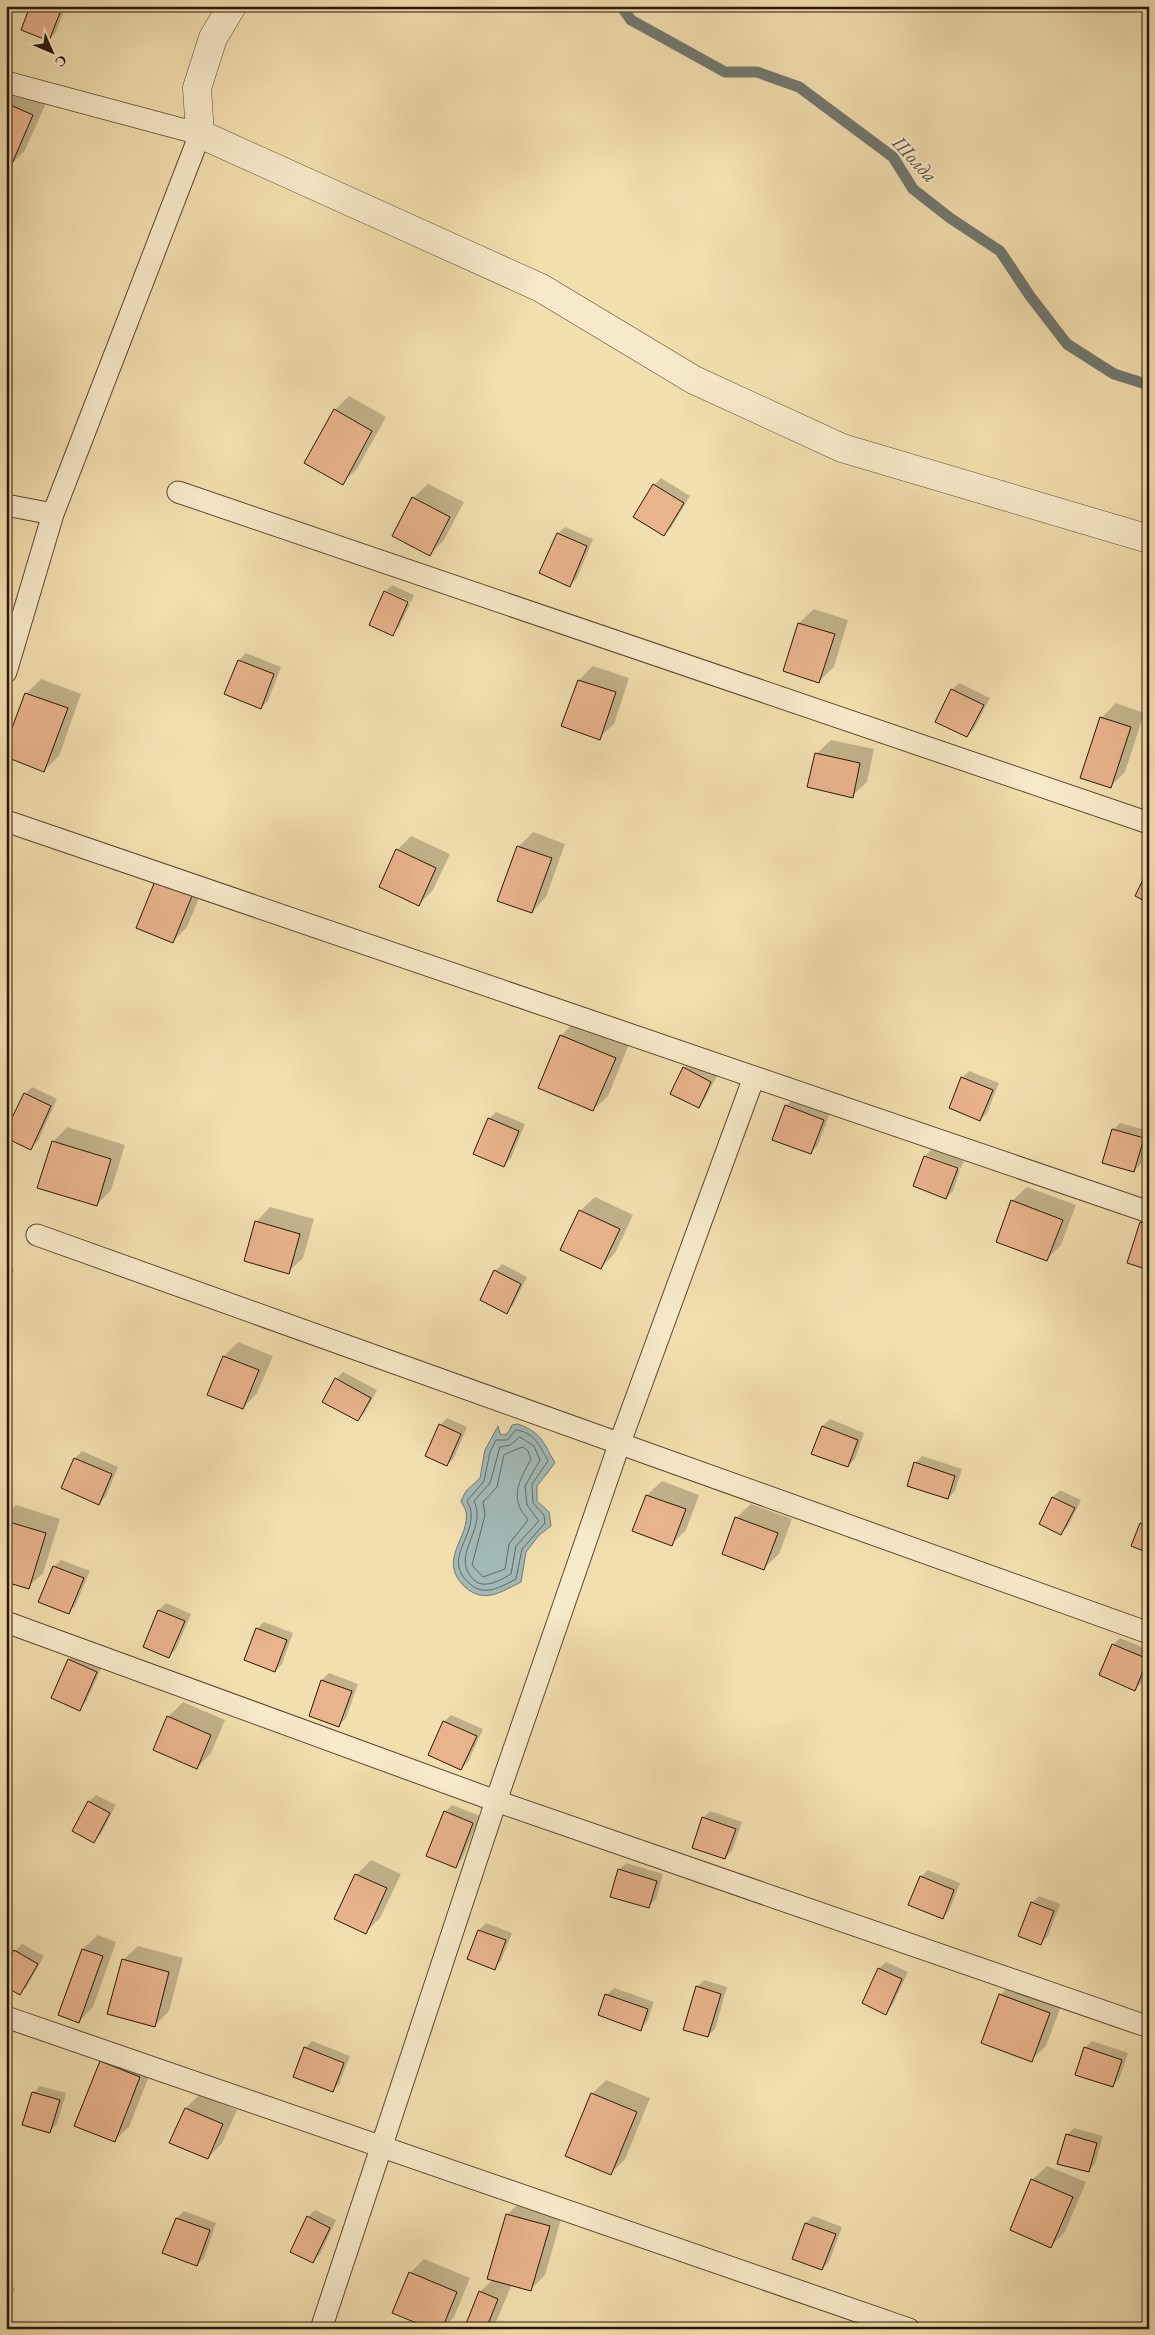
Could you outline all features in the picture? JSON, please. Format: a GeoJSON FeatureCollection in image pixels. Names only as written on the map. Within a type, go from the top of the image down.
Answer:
{"type":"FeatureCollection","features":[{"type":"Feature","properties":{"kind":"street"},"geometry":{"type":"LineString","coordinates":[[232,6],[213,38],[197,88],[200,134],[541,288],[694,380],[842,448],[1149,539]]}},
{"type":"Feature","properties":{"kind":"lane"},"geometry":{"type":"LineString","coordinates":[[6,82],[200,134],[53,514],[6,672]]}},
{"type":"Feature","properties":{"kind":"lane"},"geometry":{"type":"LineString","coordinates":[[178,492],[1149,823]]}},
{"type":"Feature","properties":{"kind":"lane"},"geometry":{"type":"LineString","coordinates":[[6,505],[53,514]]}},
{"type":"Feature","properties":{"kind":"lane"},"geometry":{"type":"LineString","coordinates":[[6,821],[1149,1212]]}},
{"type":"Feature","properties":{"kind":"lane"},"geometry":{"type":"LineString","coordinates":[[321,2329],[496,1801],[619,1445],[754,1077]]}},
{"type":"Feature","properties":{"kind":"lane"},"geometry":{"type":"LineString","coordinates":[[37,1235],[619,1445],[1149,1633]]}},
{"type":"Feature","properties":{"kind":"lane"},"geometry":{"type":"LineString","coordinates":[[6,1622],[496,1801],[1149,2027]]}},
{"type":"Feature","properties":{"kind":"lane"},"geometry":{"type":"LineString","coordinates":[[6,2017],[380,2148],[909,2329]]}},
{"type":"Feature","properties":{"kind":"water"},"geometry":{"type":"Polygon","coordinates":[[[518,1424],[526,1427],[541,1439],[555,1463],[537,1486],[537,1501],[549,1512],[551,1526],[539,1535],[526,1552],[521,1582],[493,1595],[479,1595],[465,1587],[457,1577],[454,1567],[454,1558],[466,1521],[466,1511],[461,1501],[466,1491],[480,1478],[485,1450],[498,1426],[500,1434],[504,1435],[508,1433],[512,1425],[518,1424]]]}},
{"type":"Feature","properties":{"kind":"building"},"geometry":{"type":"Polygon","coordinates":[[[30,6],[52,6],[61,10],[49,41],[21,30],[30,6]]]}},
{"type":"Feature","properties":{"kind":"building"},"geometry":{"type":"Polygon","coordinates":[[[6,103],[33,115],[11,166],[6,164],[6,103]]]}},
{"type":"Feature","properties":{"kind":"building"},"geometry":{"type":"Polygon","coordinates":[[[334,409],[372,431],[343,485],[304,463],[334,409]]]}},
{"type":"Feature","properties":{"kind":"building"},"geometry":{"type":"Polygon","coordinates":[[[653,484],[684,503],[664,536],[633,517],[653,484]]]}},
{"type":"Feature","properties":{"kind":"building"},"geometry":{"type":"Polygon","coordinates":[[[412,497],[450,517],[430,556],[392,536],[412,497]]]}},
{"type":"Feature","properties":{"kind":"building"},"geometry":{"type":"Polygon","coordinates":[[[557,533],[587,546],[570,587],[539,573],[557,533]]]}},
{"type":"Feature","properties":{"kind":"building"},"geometry":{"type":"Polygon","coordinates":[[[384,591],[408,602],[393,636],[369,625],[384,591]]]}},
{"type":"Feature","properties":{"kind":"building"},"geometry":{"type":"Polygon","coordinates":[[[798,623],[835,634],[819,683],[783,671],[798,623]]]}},
{"type":"Feature","properties":{"kind":"building"},"geometry":{"type":"Polygon","coordinates":[[[238,660],[274,674],[261,709],[224,694],[238,660]]]}},
{"type":"Feature","properties":{"kind":"building"},"geometry":{"type":"Polygon","coordinates":[[[578,680],[616,692],[600,740],[561,726],[578,680]]]}},
{"type":"Feature","properties":{"kind":"building"},"geometry":{"type":"Polygon","coordinates":[[[951,689],[984,705],[967,737],[935,722],[951,689]]]}},
{"type":"Feature","properties":{"kind":"building"},"geometry":{"type":"Polygon","coordinates":[[[25,693],[68,708],[44,772],[6,757],[6,744],[25,693]]]}},
{"type":"Feature","properties":{"kind":"building"},"geometry":{"type":"Polygon","coordinates":[[[1100,717],[1131,727],[1111,788],[1080,778],[1100,717]]]}},
{"type":"Feature","properties":{"kind":"building"},"geometry":{"type":"Polygon","coordinates":[[[815,753],[860,763],[853,798],[807,787],[815,753]]]}},
{"type":"Feature","properties":{"kind":"building"},"geometry":{"type":"Polygon","coordinates":[[[517,846],[552,858],[532,913],[497,901],[517,846]]]}},
{"type":"Feature","properties":{"kind":"building"},"geometry":{"type":"Polygon","coordinates":[[[396,849],[436,868],[419,906],[379,887],[396,849]]]}},
{"type":"Feature","properties":{"kind":"building"},"geometry":{"type":"Polygon","coordinates":[[[1149,867],[1149,903],[1135,896],[1149,867]]]}},
{"type":"Feature","properties":{"kind":"building"},"geometry":{"type":"Polygon","coordinates":[[[155,881],[192,896],[173,943],[136,928],[155,881]]]}},
{"type":"Feature","properties":{"kind":"building"},"geometry":{"type":"Polygon","coordinates":[[[560,1035],[616,1058],[593,1111],[538,1088],[560,1035]]]}},
{"type":"Feature","properties":{"kind":"building"},"geometry":{"type":"Polygon","coordinates":[[[683,1067],[711,1082],[699,1108],[670,1094],[683,1067]]]}},
{"type":"Feature","properties":{"kind":"building"},"geometry":{"type":"Polygon","coordinates":[[[961,1077],[993,1090],[980,1121],[949,1108],[961,1077]]]}},
{"type":"Feature","properties":{"kind":"building"},"geometry":{"type":"Polygon","coordinates":[[[24,1093],[51,1106],[31,1150],[6,1138],[6,1130],[24,1093]]]}},
{"type":"Feature","properties":{"kind":"building"},"geometry":{"type":"Polygon","coordinates":[[[785,1105],[824,1120],[811,1154],[772,1140],[785,1105]]]}},
{"type":"Feature","properties":{"kind":"building"},"geometry":{"type":"Polygon","coordinates":[[[488,1118],[519,1131],[504,1167],[473,1154],[488,1118]]]}},
{"type":"Feature","properties":{"kind":"building"},"geometry":{"type":"Polygon","coordinates":[[[1112,1129],[1144,1138],[1134,1172],[1102,1163],[1112,1129]]]}},
{"type":"Feature","properties":{"kind":"building"},"geometry":{"type":"Polygon","coordinates":[[[52,1141],[111,1159],[97,1206],[37,1188],[52,1141]]]}},
{"type":"Feature","properties":{"kind":"building"},"geometry":{"type":"Polygon","coordinates":[[[924,1156],[958,1168],[946,1199],[913,1186],[924,1156]]]}},
{"type":"Feature","properties":{"kind":"building"},"geometry":{"type":"Polygon","coordinates":[[[1011,1200],[1063,1220],[1047,1261],[996,1242],[1011,1200]]]}},
{"type":"Feature","properties":{"kind":"building"},"geometry":{"type":"Polygon","coordinates":[[[579,1210],[620,1229],[601,1269],[560,1250],[579,1210]]]}},
{"type":"Feature","properties":{"kind":"building"},"geometry":{"type":"Polygon","coordinates":[[[255,1221],[300,1234],[289,1274],[244,1261],[255,1221]]]}},
{"type":"Feature","properties":{"kind":"building"},"geometry":{"type":"Polygon","coordinates":[[[1140,1222],[1149,1225],[1149,1270],[1127,1263],[1140,1222]]]}},
{"type":"Feature","properties":{"kind":"building"},"geometry":{"type":"Polygon","coordinates":[[[494,1270],[521,1284],[507,1314],[480,1300],[494,1270]]]}},
{"type":"Feature","properties":{"kind":"building"},"geometry":{"type":"Polygon","coordinates":[[[223,1356],[259,1370],[243,1409],[207,1395],[223,1356]]]}},
{"type":"Feature","properties":{"kind":"building"},"geometry":{"type":"Polygon","coordinates":[[[335,1378],[371,1398],[358,1421],[322,1402],[335,1378]]]}},
{"type":"Feature","properties":{"kind":"building"},"geometry":{"type":"Polygon","coordinates":[[[439,1424],[461,1434],[447,1466],[425,1456],[439,1424]]]}},
{"type":"Feature","properties":{"kind":"building"},"geometry":{"type":"Polygon","coordinates":[[[822,1426],[858,1440],[848,1467],[811,1454],[822,1426]]]}},
{"type":"Feature","properties":{"kind":"building"},"geometry":{"type":"Polygon","coordinates":[[[74,1458],[112,1474],[99,1505],[61,1488],[74,1458]]]}},
{"type":"Feature","properties":{"kind":"building"},"geometry":{"type":"Polygon","coordinates":[[[914,1462],[955,1476],[948,1499],[907,1486],[914,1462]]]}},
{"type":"Feature","properties":{"kind":"building"},"geometry":{"type":"Polygon","coordinates":[[[646,1495],[686,1509],[672,1546],[632,1531],[646,1495]]]}},
{"type":"Feature","properties":{"kind":"building"},"geometry":{"type":"Polygon","coordinates":[[[1052,1497],[1075,1508],[1061,1535],[1039,1524],[1052,1497]]]}},
{"type":"Feature","properties":{"kind":"building"},"geometry":{"type":"Polygon","coordinates":[[[735,1517],[778,1533],[764,1570],[722,1554],[735,1517]]]}},
{"type":"Feature","properties":{"kind":"building"},"geometry":{"type":"Polygon","coordinates":[[[6,1521],[46,1533],[29,1589],[6,1582],[6,1521]]]}},
{"type":"Feature","properties":{"kind":"building"},"geometry":{"type":"Polygon","coordinates":[[[1140,1523],[1149,1527],[1149,1553],[1131,1546],[1140,1523]]]}},
{"type":"Feature","properties":{"kind":"building"},"geometry":{"type":"Polygon","coordinates":[[[53,1566],[84,1578],[69,1614],[38,1602],[53,1566]]]}},
{"type":"Feature","properties":{"kind":"building"},"geometry":{"type":"Polygon","coordinates":[[[158,1610],[185,1621],[169,1658],[143,1647],[158,1610]]]}},
{"type":"Feature","properties":{"kind":"building"},"geometry":{"type":"Polygon","coordinates":[[[256,1628],[287,1640],[275,1672],[244,1660],[256,1628]]]}},
{"type":"Feature","properties":{"kind":"building"},"geometry":{"type":"Polygon","coordinates":[[[1112,1644],[1148,1659],[1135,1691],[1099,1675],[1112,1644]]]}},
{"type":"Feature","properties":{"kind":"building"},"geometry":{"type":"Polygon","coordinates":[[[68,1659],[97,1672],[80,1711],[51,1698],[68,1659]]]}},
{"type":"Feature","properties":{"kind":"building"},"geometry":{"type":"Polygon","coordinates":[[[321,1680],[352,1691],[339,1727],[309,1716],[321,1680]]]}},
{"type":"Feature","properties":{"kind":"building"},"geometry":{"type":"Polygon","coordinates":[[[167,1716],[211,1735],[197,1769],[153,1750],[167,1716]]]}},
{"type":"Feature","properties":{"kind":"building"},"geometry":{"type":"Polygon","coordinates":[[[443,1721],[477,1736],[461,1770],[428,1755],[443,1721]]]}},
{"type":"Feature","properties":{"kind":"building"},"geometry":{"type":"Polygon","coordinates":[[[88,1801],[110,1813],[94,1843],[72,1831],[88,1801]]]}},
{"type":"Feature","properties":{"kind":"building"},"geometry":{"type":"Polygon","coordinates":[[[444,1811],[473,1823],[456,1868],[426,1856],[444,1811]]]}},
{"type":"Feature","properties":{"kind":"building"},"geometry":{"type":"Polygon","coordinates":[[[702,1817],[736,1829],[725,1859],[692,1848],[702,1817]]]}},
{"type":"Feature","properties":{"kind":"building"},"geometry":{"type":"Polygon","coordinates":[[[618,1869],[657,1881],[649,1908],[610,1897],[618,1869]]]}},
{"type":"Feature","properties":{"kind":"building"},"geometry":{"type":"Polygon","coordinates":[[[355,1874],[387,1888],[366,1934],[334,1919],[355,1874]]]}},
{"type":"Feature","properties":{"kind":"building"},"geometry":{"type":"Polygon","coordinates":[[[920,1876],[954,1890],[943,1919],[908,1905],[920,1876]]]}},
{"type":"Feature","properties":{"kind":"building"},"geometry":{"type":"Polygon","coordinates":[[[1031,1902],[1054,1911],[1041,1945],[1018,1936],[1031,1902]]]}},
{"type":"Feature","properties":{"kind":"building"},"geometry":{"type":"Polygon","coordinates":[[[478,1930],[506,1940],[495,1970],[467,1959],[478,1930]]]}},
{"type":"Feature","properties":{"kind":"building"},"geometry":{"type":"Polygon","coordinates":[[[82,1949],[103,1956],[79,2023],[58,2015],[82,1949]]]}},
{"type":"Feature","properties":{"kind":"building"},"geometry":{"type":"Polygon","coordinates":[[[14,1950],[38,1964],[20,1995],[6,1987],[6,1964],[14,1950]]]}},
{"type":"Feature","properties":{"kind":"building"},"geometry":{"type":"Polygon","coordinates":[[[122,1959],[169,1972],[155,2027],[107,2014],[122,1959]]]}},
{"type":"Feature","properties":{"kind":"building"},"geometry":{"type":"Polygon","coordinates":[[[878,1968],[902,1979],[886,2015],[862,2003],[878,1968]]]}},
{"type":"Feature","properties":{"kind":"building"},"geometry":{"type":"Polygon","coordinates":[[[696,1986],[721,1994],[708,2037],[683,2030],[696,1986]]]}},
{"type":"Feature","properties":{"kind":"building"},"geometry":{"type":"Polygon","coordinates":[[[605,1994],[648,2009],[641,2031],[598,2015],[605,1994]]]}},
{"type":"Feature","properties":{"kind":"building"},"geometry":{"type":"Polygon","coordinates":[[[999,1994],[1050,2013],[1032,2062],[981,2043],[999,1994]]]}},
{"type":"Feature","properties":{"kind":"building"},"geometry":{"type":"Polygon","coordinates":[[[304,2047],[344,2063],[333,2092],[293,2077],[304,2047]]]}},
{"type":"Feature","properties":{"kind":"building"},"geometry":{"type":"Polygon","coordinates":[[[1084,2047],[1122,2060],[1113,2087],[1075,2075],[1084,2047]]]}},
{"type":"Feature","properties":{"kind":"building"},"geometry":{"type":"Polygon","coordinates":[[[100,2061],[140,2077],[115,2142],[74,2126],[100,2061]]]}},
{"type":"Feature","properties":{"kind":"building"},"geometry":{"type":"Polygon","coordinates":[[[32,2092],[60,2100],[50,2133],[22,2125],[32,2092]]]}},
{"type":"Feature","properties":{"kind":"building"},"geometry":{"type":"Polygon","coordinates":[[[591,2093],[637,2112],[611,2175],[565,2156],[591,2093]]]}},
{"type":"Feature","properties":{"kind":"building"},"geometry":{"type":"Polygon","coordinates":[[[185,2108],[223,2124],[208,2159],[169,2143],[185,2108]]]}},
{"type":"Feature","properties":{"kind":"building"},"geometry":{"type":"Polygon","coordinates":[[[1066,2134],[1097,2143],[1089,2172],[1057,2164],[1066,2134]]]}},
{"type":"Feature","properties":{"kind":"building"},"geometry":{"type":"Polygon","coordinates":[[[1031,2179],[1073,2197],[1051,2248],[1010,2230],[1031,2179]]]}},
{"type":"Feature","properties":{"kind":"building"},"geometry":{"type":"Polygon","coordinates":[[[506,2214],[550,2226],[531,2291],[487,2279],[506,2214]]]}},
{"type":"Feature","properties":{"kind":"building"},"geometry":{"type":"Polygon","coordinates":[[[307,2216],[330,2228],[313,2263],[290,2252],[307,2216]]]}},
{"type":"Feature","properties":{"kind":"building"},"geometry":{"type":"Polygon","coordinates":[[[176,2218],[210,2230],[197,2266],[162,2253],[176,2218]]]}},
{"type":"Feature","properties":{"kind":"building"},"geometry":{"type":"Polygon","coordinates":[[[805,2223],[836,2234],[822,2270],[792,2259],[805,2223]]]}},
{"type":"Feature","properties":{"kind":"building"},"geometry":{"type":"Polygon","coordinates":[[[409,2272],[457,2292],[442,2329],[431,2329],[392,2313],[409,2272]]]}},
{"type":"Feature","properties":{"kind":"building"},"geometry":{"type":"Polygon","coordinates":[[[479,2291],[498,2299],[486,2329],[464,2329],[479,2291]]]}},
{"type":"Feature","properties":{"kind":"waterway","name":"Шолда"},"geometry":{"type":"LineString","coordinates":[[621,6],[631,20],[725,72],[757,72],[799,87],[893,157],[913,189],[950,218],[1000,251],[1030,296],[1067,344],[1114,374],[1149,385]]}}]}
